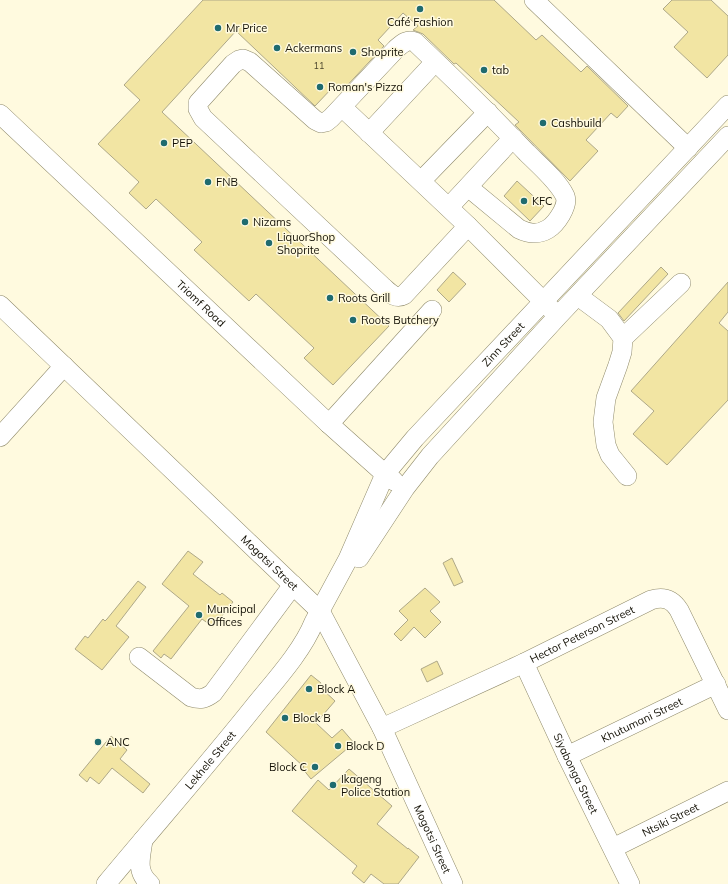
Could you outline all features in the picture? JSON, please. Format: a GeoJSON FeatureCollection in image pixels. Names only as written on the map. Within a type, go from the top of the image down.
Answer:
{"type":"FeatureCollection","features":[{"type":"Feature","properties":{"kind":"street"},"geometry":{"type":"LineString","coordinates":[[534,0],[688,148]]}},
{"type":"Feature","properties":{"kind":"street"},"geometry":{"type":"LineString","coordinates":[[468,187],[519,229],[534,234],[543,232],[550,228],[564,211],[566,204],[566,197],[556,182],[488,112],[414,42],[410,40],[406,41],[396,49],[342,108],[326,122],[321,123],[315,120],[250,62],[243,59],[233,64],[198,103],[198,109],[203,118],[393,296],[397,297],[404,295],[468,226]]}},
{"type":"Feature","properties":{"kind":"street"},"geometry":{"type":"LineString","coordinates":[[369,133],[435,62]]}},
{"type":"Feature","properties":{"kind":"street","name":"Zinn Street"},"geometry":{"type":"LineString","coordinates":[[321,614],[356,541],[385,474],[416,438],[728,105]]}},
{"type":"Feature","properties":{"kind":"street"},"geometry":{"type":"LineString","coordinates":[[342,108],[449,207],[558,316]]}},
{"type":"Feature","properties":{"kind":"street"},"geometry":{"type":"LineString","coordinates":[[421,181],[488,112]]}},
{"type":"Feature","properties":{"kind":"street","name":"Triomf Road"},"geometry":{"type":"LineString","coordinates":[[0,114],[329,424],[385,474],[405,488]]}},
{"type":"Feature","properties":{"kind":"street","name":"Zinn Street"},"geometry":{"type":"LineString","coordinates":[[321,614],[405,488],[430,456],[558,316],[728,136]]}},
{"type":"Feature","properties":{"kind":"street"},"geometry":{"type":"LineString","coordinates":[[449,207],[513,138]]}},
{"type":"Feature","properties":{"kind":"street"},"geometry":{"type":"LineString","coordinates":[[623,338],[681,283]]}},
{"type":"Feature","properties":{"kind":"street"},"geometry":{"type":"LineString","coordinates":[[578,296],[609,319],[623,338],[622,352],[606,398],[603,422],[606,445],[610,455],[627,476]]}},
{"type":"Feature","properties":{"kind":"street","name":"Mogotsi Street"},"geometry":{"type":"LineString","coordinates":[[0,305],[293,585],[321,614],[382,728],[453,884]]}},
{"type":"Feature","properties":{"kind":"street"},"geometry":{"type":"LineString","coordinates":[[329,424],[432,310]]}},
{"type":"Feature","properties":{"kind":"street"},"geometry":{"type":"LineString","coordinates":[[0,437],[64,366]]}},
{"type":"Feature","properties":{"kind":"street"},"geometry":{"type":"LineString","coordinates":[[139,657],[191,697],[200,700],[207,697],[213,693],[293,585]]}},
{"type":"Feature","properties":{"kind":"street","name":"Hector Peterson Street"},"geometry":{"type":"LineString","coordinates":[[382,728],[524,663],[659,597],[665,597],[675,603],[728,710]]}},
{"type":"Feature","properties":{"kind":"street","name":"Lekhele Street"},"geometry":{"type":"LineString","coordinates":[[106,884],[286,667],[321,614]]}},
{"type":"Feature","properties":{"kind":"street","name":"Siyabonga Street"},"geometry":{"type":"LineString","coordinates":[[524,663],[567,756],[630,884]]}},
{"type":"Feature","properties":{"kind":"street","name":"Khutumani Street"},"geometry":{"type":"LineString","coordinates":[[567,756],[716,684]]}},
{"type":"Feature","properties":{"kind":"street","name":"Ntsiki Street"},"geometry":{"type":"LineString","coordinates":[[613,848],[728,791]]}},
{"type":"Feature","properties":{"kind":"street"},"geometry":{"type":"LineString","coordinates":[[143,840],[140,869],[144,879],[150,884]]}},
{"type":"Feature","properties":{"kind":"building"},"geometry":{"type":"Polygon","coordinates":[[[203,0],[494,0],[536,40],[542,35],[581,72],[587,66],[628,106],[617,118],[611,113],[586,140],[598,151],[570,181],[515,125],[519,122],[423,34],[413,30],[418,26],[403,13],[378,40],[384,46],[341,92],[334,86],[315,106],[236,31],[162,112],[389,326],[333,385],[304,358],[314,348],[256,294],[249,301],[194,250],[202,242],[156,199],[146,209],[129,193],[139,182],[98,144],[140,100],[124,85],[203,0]]]}},
{"type":"Feature","properties":{"kind":"building"},"geometry":{"type":"Polygon","coordinates":[[[672,0],[711,0],[728,16],[728,55],[707,78],[674,47],[688,32],[663,9],[672,0]]]}},
{"type":"Feature","properties":{"kind":"building","name":"KFC"},"geometry":{"type":"Polygon","coordinates":[[[517,181],[544,206],[530,221],[504,196],[517,181]]]}},
{"type":"Feature","properties":{"kind":"building"},"geometry":{"type":"Polygon","coordinates":[[[661,267],[668,274],[624,321],[618,313],[661,267]]]}},
{"type":"Feature","properties":{"kind":"building"},"geometry":{"type":"Polygon","coordinates":[[[453,272],[466,284],[449,302],[437,290],[453,272]]]}},
{"type":"Feature","properties":{"kind":"building"},"geometry":{"type":"Polygon","coordinates":[[[728,282],[728,312],[719,323],[728,331],[728,400],[667,465],[633,434],[654,411],[631,391],[728,282]]]}},
{"type":"Feature","properties":{"kind":"building"},"geometry":{"type":"Polygon","coordinates":[[[188,551],[203,562],[193,574],[220,595],[222,593],[233,602],[213,627],[202,619],[171,659],[164,654],[161,658],[153,651],[189,606],[162,584],[188,551]]]}},
{"type":"Feature","properties":{"kind":"building"},"geometry":{"type":"Polygon","coordinates":[[[452,558],[463,582],[454,586],[443,563],[452,558]]]}},
{"type":"Feature","properties":{"kind":"building"},"geometry":{"type":"Polygon","coordinates":[[[138,581],[146,587],[116,626],[129,637],[102,670],[75,649],[85,636],[88,638],[103,619],[105,621],[107,619],[138,581]]]}},
{"type":"Feature","properties":{"kind":"building"},"geometry":{"type":"Polygon","coordinates":[[[425,588],[440,602],[430,611],[441,622],[425,638],[414,627],[401,641],[394,634],[408,620],[399,611],[425,588]]]}},
{"type":"Feature","properties":{"kind":"building"},"geometry":{"type":"Polygon","coordinates":[[[437,661],[443,674],[427,682],[421,669],[437,661]]]}},
{"type":"Feature","properties":{"kind":"building"},"geometry":{"type":"Polygon","coordinates":[[[311,675],[321,683],[319,686],[335,701],[316,723],[332,738],[342,729],[354,743],[311,779],[302,768],[304,767],[266,732],[311,675]]]}},
{"type":"Feature","properties":{"kind":"building"},"geometry":{"type":"Polygon","coordinates":[[[111,736],[127,750],[120,759],[150,784],[143,793],[112,768],[99,784],[90,777],[87,782],[79,775],[111,736]]]}},
{"type":"Feature","properties":{"kind":"building"},"geometry":{"type":"Polygon","coordinates":[[[349,769],[392,806],[377,824],[419,857],[398,884],[384,884],[371,874],[364,883],[352,873],[357,866],[292,811],[318,780],[329,790],[349,769]]]}},
{"type":"Feature","properties":{"kind":"place","name":"Café Fashion"},"geometry":{"type":"Point","coordinates":[420,9]}},
{"type":"Feature","properties":{"kind":"place","name":"Mr Price"},"geometry":{"type":"Point","coordinates":[218,28]}},
{"type":"Feature","properties":{"kind":"place","name":"Ackermans"},"geometry":{"type":"Point","coordinates":[277,48]}},
{"type":"Feature","properties":{"kind":"place","name":"Shoprite"},"geometry":{"type":"Point","coordinates":[353,52]}},
{"type":"Feature","properties":{"kind":"place","name":"tab"},"geometry":{"type":"Point","coordinates":[484,70]}},
{"type":"Feature","properties":{"kind":"place","name":"Roman's Pizza"},"geometry":{"type":"Point","coordinates":[320,87]}},
{"type":"Feature","properties":{"kind":"place","name":"Cashbuild"},"geometry":{"type":"Point","coordinates":[543,123]}},
{"type":"Feature","properties":{"kind":"place","name":"PEP"},"geometry":{"type":"Point","coordinates":[164,143]}},
{"type":"Feature","properties":{"kind":"place","name":"FNB"},"geometry":{"type":"Point","coordinates":[208,182]}},
{"type":"Feature","properties":{"kind":"place","name":"KFC"},"geometry":{"type":"Point","coordinates":[524,201]}},
{"type":"Feature","properties":{"kind":"place","name":"Nizams"},"geometry":{"type":"Point","coordinates":[245,222]}},
{"type":"Feature","properties":{"kind":"place","name":"LiquorShop Shoprite"},"geometry":{"type":"Point","coordinates":[269,243]}},
{"type":"Feature","properties":{"kind":"place","name":"Roots Grill"},"geometry":{"type":"Point","coordinates":[330,298]}},
{"type":"Feature","properties":{"kind":"place","name":"Roots Butchery"},"geometry":{"type":"Point","coordinates":[353,320]}},
{"type":"Feature","properties":{"kind":"place","name":"Municipal Offices"},"geometry":{"type":"Point","coordinates":[199,615]}},
{"type":"Feature","properties":{"kind":"place","name":"Block A"},"geometry":{"type":"Point","coordinates":[309,689]}},
{"type":"Feature","properties":{"kind":"place","name":"Block B"},"geometry":{"type":"Point","coordinates":[285,718]}},
{"type":"Feature","properties":{"kind":"place","name":"ANC"},"geometry":{"type":"Point","coordinates":[98,742]}},
{"type":"Feature","properties":{"kind":"place","name":"Block D"},"geometry":{"type":"Point","coordinates":[338,746]}},
{"type":"Feature","properties":{"kind":"place","name":"Block C"},"geometry":{"type":"Point","coordinates":[315,767]}},
{"type":"Feature","properties":{"kind":"place","name":"Ikageng Police Station"},"geometry":{"type":"Point","coordinates":[333,785]}}]}
